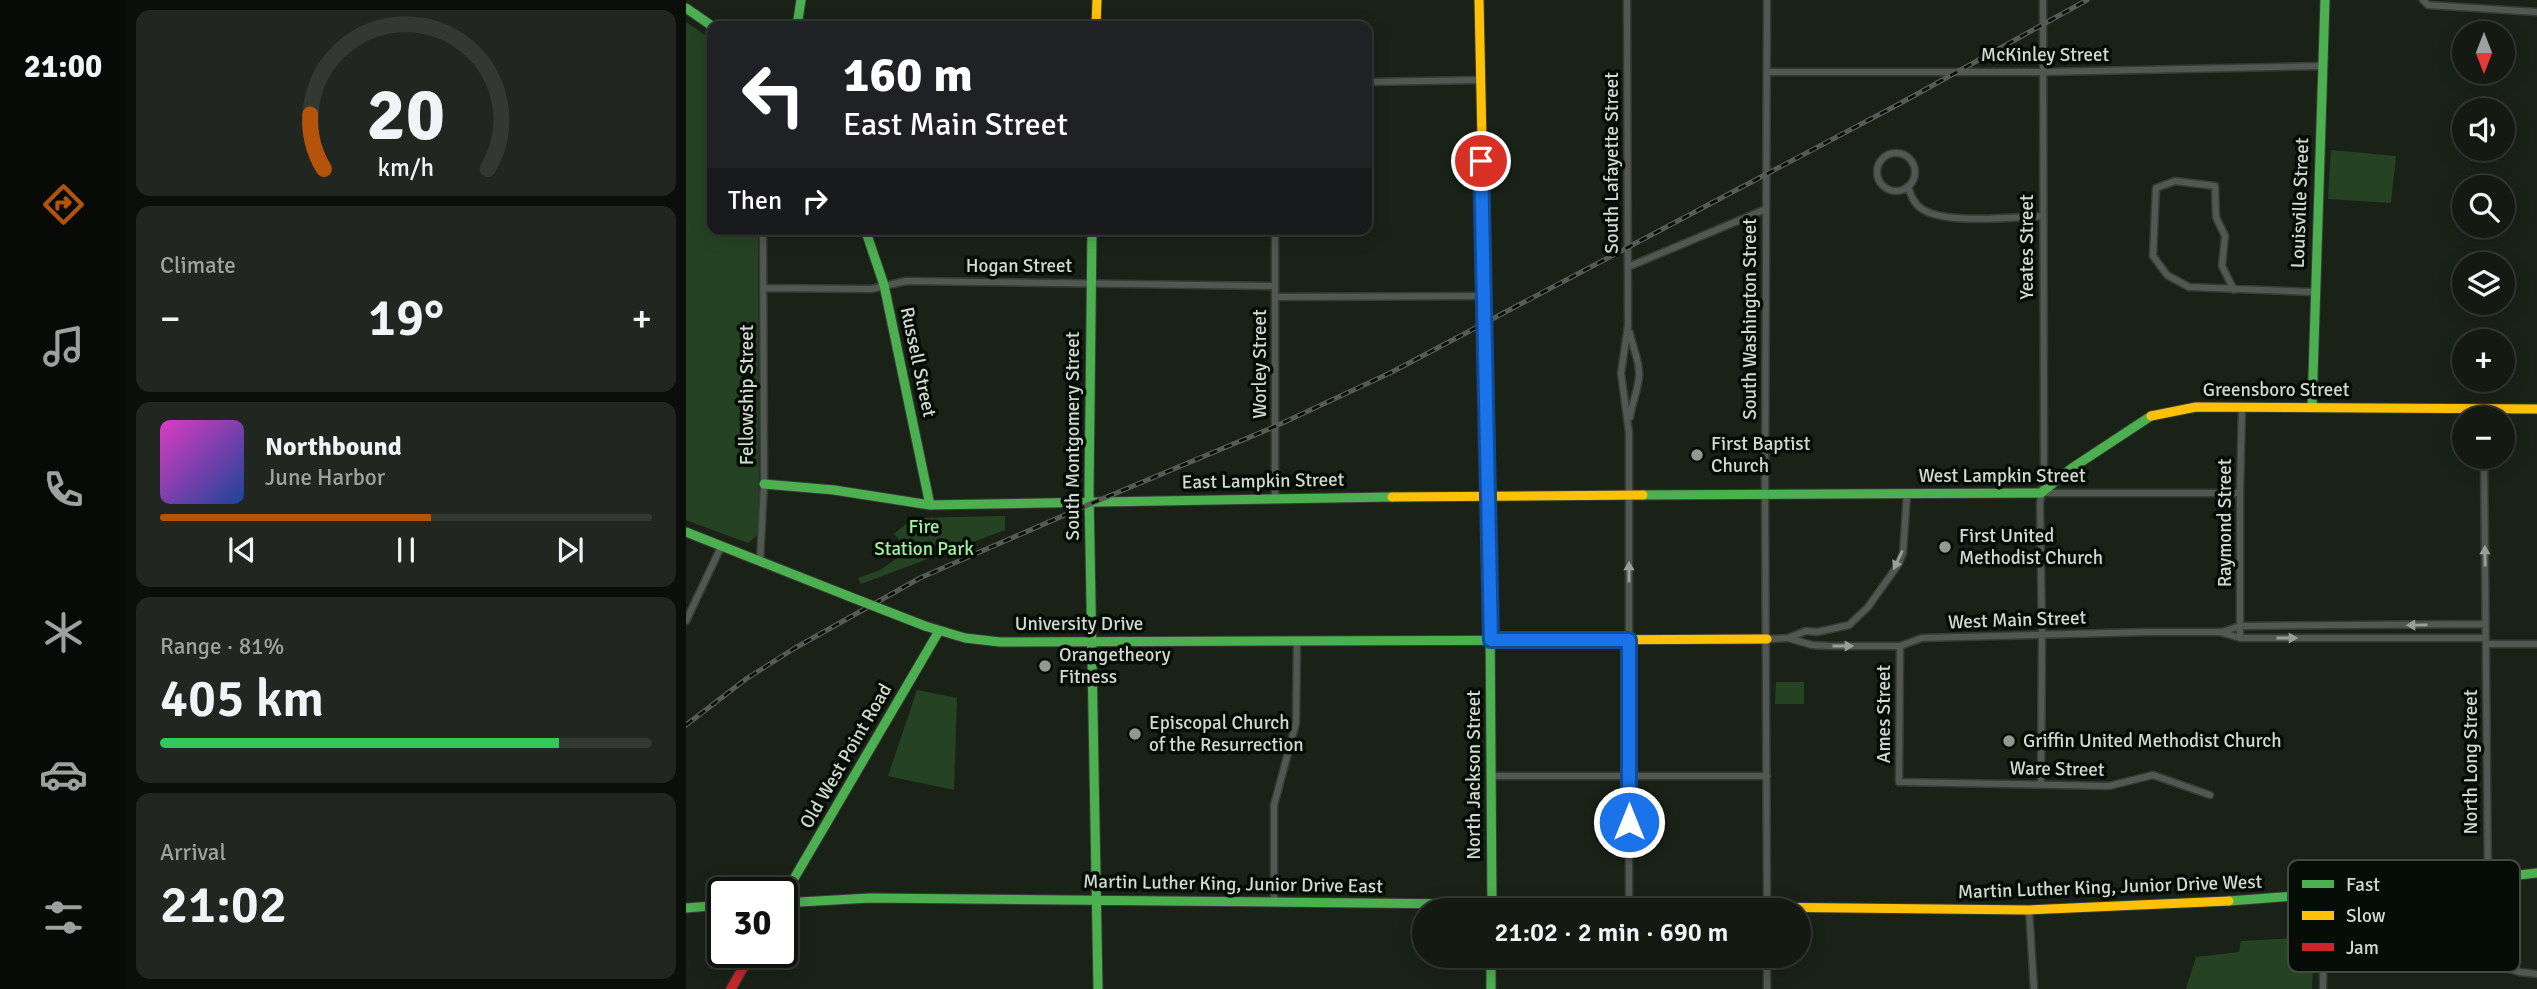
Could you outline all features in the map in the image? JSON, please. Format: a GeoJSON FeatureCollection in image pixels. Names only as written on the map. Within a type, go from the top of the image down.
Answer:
{"type":"FeatureCollection","features":[{"type":"Feature","properties":{"kind":"street"},"geometry":{"type":"LineString","coordinates":[[798,21],[801,0]]}},
{"type":"Feature","properties":{"kind":"street"},"geometry":{"type":"LineString","coordinates":[[1096,21],[1097,0]]}},
{"type":"Feature","properties":{"kind":"street","name":"North Jackson Street"},"geometry":{"type":"LineString","coordinates":[[1479,0],[1490,496],[1492,898]]}},
{"type":"Feature","properties":{"kind":"street","name":"South Lafayette Street"},"geometry":{"type":"LineString","coordinates":[[1627,0],[1628,326],[1620,373],[1629,433]]}},
{"type":"Feature","properties":{"kind":"street","name":"South Washington Street"},"geometry":{"type":"LineString","coordinates":[[1767,0],[1767,898]]}},
{"type":"Feature","properties":{"kind":"street","name":"Yeates Street"},"geometry":{"type":"LineString","coordinates":[[2041,785],[2041,493],[2044,478],[2043,0]]}},
{"type":"Feature","properties":{"kind":"street","name":"Louisville Street"},"geometry":{"type":"LineString","coordinates":[[2312,407],[2325,0]]}},
{"type":"Feature","properties":{"kind":"street"},"geometry":{"type":"LineString","coordinates":[[2423,0],[2428,5],[2537,12]]}},
{"type":"Feature","properties":{"kind":"street"},"geometry":{"type":"LineString","coordinates":[[686,8],[707,23]]}},
{"type":"Feature","properties":{"kind":"street","name":"McKinley Street"},"geometry":{"type":"LineString","coordinates":[[1767,72],[2044,72],[2323,66]]}},
{"type":"Feature","properties":{"kind":"street"},"geometry":{"type":"LineString","coordinates":[[1372,82],[1479,80]]}},
{"type":"Feature","properties":{"kind":"street"},"geometry":{"type":"LineString","coordinates":[[1898,153],[1910,158],[1915,176],[1908,186],[1896,191],[1880,183],[1878,165],[1886,155],[1898,153]]}},
{"type":"Feature","properties":{"kind":"street"},"geometry":{"type":"LineString","coordinates":[[2234,290],[2222,266],[2225,236],[2216,217],[2215,186],[2175,181],[2156,187],[2153,256],[2167,275],[2189,287],[2234,290],[2314,292]]}},
{"type":"Feature","properties":{"kind":"street"},"geometry":{"type":"LineString","coordinates":[[1908,186],[1911,196],[1920,208],[1940,217],[2043,216]]}},
{"type":"Feature","properties":{"kind":"street"},"geometry":{"type":"LineString","coordinates":[[1628,267],[1766,209]]}},
{"type":"Feature","properties":{"kind":"street","name":"Fellowship Street"},"geometry":{"type":"LineString","coordinates":[[760,561],[764,484],[763,235]]}},
{"type":"Feature","properties":{"kind":"street","name":"Russell Street"},"geometry":{"type":"LineString","coordinates":[[867,235],[884,285],[930,505]]}},
{"type":"Feature","properties":{"kind":"street","name":"South Montgomery Street"},"geometry":{"type":"LineString","coordinates":[[1092,235],[1091,642],[1098,989]]}},
{"type":"Feature","properties":{"kind":"street","name":"Worley Street"},"geometry":{"type":"LineString","coordinates":[[1275,235],[1275,499]]}},
{"type":"Feature","properties":{"kind":"street","name":"Hogan Street"},"geometry":{"type":"LineString","coordinates":[[763,288],[871,289],[906,281],[1275,286]]}},
{"type":"Feature","properties":{"kind":"street"},"geometry":{"type":"LineString","coordinates":[[1275,297],[1485,296]]}},
{"type":"Feature","properties":{"kind":"street","name":"South Lafayette Street"},"geometry":{"type":"LineString","coordinates":[[1628,326],[1639,370],[1632,399],[1629,433],[1629,898]]}},
{"type":"Feature","properties":{"kind":"street"},"geometry":{"type":"LineString","coordinates":[[1625,354],[1634,354]]}},
{"type":"Feature","properties":{"kind":"street"},"geometry":{"type":"LineString","coordinates":[[1623,390],[1628,393],[1636,390]]}},
{"type":"Feature","properties":{"kind":"street","name":"Greensboro Street"},"geometry":{"type":"LineString","coordinates":[[2041,493],[2072,468],[2150,416],[2196,407],[2312,407],[2452,412]]}},
{"type":"Feature","properties":{"kind":"street","name":"Raymond Street"},"geometry":{"type":"LineString","coordinates":[[2240,638],[2242,407]]}},
{"type":"Feature","properties":{"kind":"street","name":"Greensboro Street"},"geometry":{"type":"LineString","coordinates":[[2515,411],[2537,409]]}},
{"type":"Feature","properties":{"kind":"street","name":"North Long Street"},"geometry":{"type":"LineString","coordinates":[[2484,469],[2487,860]]}},
{"type":"Feature","properties":{"kind":"street","name":"East Lampkin Street"},"geometry":{"type":"LineString","coordinates":[[764,484],[834,489],[930,505],[1629,492],[1765,495]]}},
{"type":"Feature","properties":{"kind":"street","name":"West Lampkin Street"},"geometry":{"type":"LineString","coordinates":[[1765,495],[2240,493]]}},
{"type":"Feature","properties":{"kind":"street"},"geometry":{"type":"LineString","coordinates":[[1788,638],[1806,631],[1817,632],[1849,625],[1855,621],[1898,565],[1905,538],[1907,494]]}},
{"type":"Feature","properties":{"kind":"street","name":"University Drive"},"geometry":{"type":"LineString","coordinates":[[686,532],[939,631],[987,641],[1767,639]]}},
{"type":"Feature","properties":{"kind":"street"},"geometry":{"type":"LineString","coordinates":[[686,621],[721,547]]}},
{"type":"Feature","properties":{"kind":"street","name":"West Main Street"},"geometry":{"type":"LineString","coordinates":[[1767,639],[1788,638],[1830,646],[1900,646],[1922,638],[2220,632],[2240,626],[2485,624]]}},
{"type":"Feature","properties":{"kind":"street","name":"Old West Point Road"},"geometry":{"type":"LineString","coordinates":[[796,877],[939,631]]}},
{"type":"Feature","properties":{"kind":"street"},"geometry":{"type":"LineString","coordinates":[[1816,644],[1819,638],[1817,632]]}},
{"type":"Feature","properties":{"kind":"street","name":"West Main Street"},"geometry":{"type":"LineString","coordinates":[[2220,632],[2240,638],[2537,644]]}},
{"type":"Feature","properties":{"kind":"street"},"geometry":{"type":"LineString","coordinates":[[1274,902],[1274,805],[1296,723],[1297,640]]}},
{"type":"Feature","properties":{"kind":"street","name":"Ames Street"},"geometry":{"type":"LineString","coordinates":[[1899,782],[1900,646]]}},
{"type":"Feature","properties":{"kind":"street","name":"Ware Street"},"geometry":{"type":"LineString","coordinates":[[1899,782],[2109,786],[2153,775],[2210,795]]}},
{"type":"Feature","properties":{"kind":"street"},"geometry":{"type":"LineString","coordinates":[[1491,776],[1767,776]]}},
{"type":"Feature","properties":{"kind":"street","name":"Martin Luther King, Junior Drive East"},"geometry":{"type":"LineString","coordinates":[[798,900],[870,898],[1412,906]]}},
{"type":"Feature","properties":{"kind":"street","name":"Martin Luther King, Junior Drive West"},"geometry":{"type":"LineString","coordinates":[[1811,909],[2029,910],[2182,905],[2288,898]]}},
{"type":"Feature","properties":{"kind":"street"},"geometry":{"type":"LineString","coordinates":[[686,908],[707,906]]}},
{"type":"Feature","properties":{"kind":"street"},"geometry":{"type":"LineString","coordinates":[[2029,910],[2034,989]]}},
{"type":"Feature","properties":{"kind":"street"},"geometry":{"type":"LineString","coordinates":[[731,989],[743,968]]}},
{"type":"Feature","properties":{"kind":"street"},"geometry":{"type":"LineString","coordinates":[[1491,989],[1492,968]]}},
{"type":"Feature","properties":{"kind":"street"},"geometry":{"type":"LineString","coordinates":[[1767,968],[1767,989]]}},
{"type":"Feature","properties":{"kind":"green space"},"geometry":{"type":"Polygon","coordinates":[[[686,22],[707,37],[707,235],[758,235],[759,534],[748,543],[686,520],[686,22]]]}},
{"type":"Feature","properties":{"kind":"green space"},"geometry":{"type":"Polygon","coordinates":[[[2331,150],[2396,156],[2391,203],[2328,199],[2331,150]]]}},
{"type":"Feature","properties":{"kind":"green space","name":"Fire Station Park"},"geometry":{"type":"Polygon","coordinates":[[[1005,516],[1005,530],[861,584],[858,578],[880,570],[900,556],[895,549],[902,543],[894,534],[913,518],[1005,516]]]}},
{"type":"Feature","properties":{"kind":"green space"},"geometry":{"type":"Polygon","coordinates":[[[1776,682],[1804,682],[1804,704],[1775,704],[1776,682]]]}},
{"type":"Feature","properties":{"kind":"green space"},"geometry":{"type":"Polygon","coordinates":[[[917,690],[957,698],[954,790],[888,776],[917,690]]]}},
{"type":"Feature","properties":{"kind":"green space"},"geometry":{"type":"Polygon","coordinates":[[[2288,938],[2288,972],[2313,972],[2312,989],[2186,989],[2196,957],[2239,952],[2241,941],[2288,938]]]}},
{"type":"Feature","properties":{"kind":"railway"},"geometry":{"type":"LineString","coordinates":[[686,725],[746,679],[795,648],[920,578],[1276,426],[1392,372],[1899,104],[2087,0]]}},
{"type":"Feature","properties":{"kind":"traffic: fast"},"geometry":{"type":"LineString","coordinates":[[798,21],[801,0]]}},
{"type":"Feature","properties":{"kind":"traffic: fast"},"geometry":{"type":"LineString","coordinates":[[2312,407],[2325,0]]}},
{"type":"Feature","properties":{"kind":"traffic: fast"},"geometry":{"type":"LineString","coordinates":[[686,8],[707,23]]}},
{"type":"Feature","properties":{"kind":"traffic: fast"},"geometry":{"type":"LineString","coordinates":[[867,235],[884,285],[930,505]]}},
{"type":"Feature","properties":{"kind":"traffic: fast"},"geometry":{"type":"LineString","coordinates":[[1092,235],[1089,492],[1098,989]]}},
{"type":"Feature","properties":{"kind":"traffic: fast"},"geometry":{"type":"LineString","coordinates":[[1643,495],[2041,493],[2072,468],[2151,416]]}},
{"type":"Feature","properties":{"kind":"traffic: fast"},"geometry":{"type":"LineString","coordinates":[[1489,467],[1492,898]]}},
{"type":"Feature","properties":{"kind":"traffic: fast"},"geometry":{"type":"LineString","coordinates":[[764,484],[834,490],[930,505],[1392,497]]}},
{"type":"Feature","properties":{"kind":"traffic: fast"},"geometry":{"type":"LineString","coordinates":[[686,532],[848,596]]}},
{"type":"Feature","properties":{"kind":"traffic: fast"},"geometry":{"type":"LineString","coordinates":[[848,596],[925,626]]}},
{"type":"Feature","properties":{"kind":"traffic: fast"},"geometry":{"type":"LineString","coordinates":[[925,626],[965,638],[1000,642],[1571,640]]}},
{"type":"Feature","properties":{"kind":"traffic: fast"},"geometry":{"type":"LineString","coordinates":[[795,877],[939,631]]}},
{"type":"Feature","properties":{"kind":"traffic: fast"},"geometry":{"type":"LineString","coordinates":[[2520,875],[2537,873]]}},
{"type":"Feature","properties":{"kind":"traffic: fast"},"geometry":{"type":"LineString","coordinates":[[2229,901],[2288,896]]}},
{"type":"Feature","properties":{"kind":"traffic: fast"},"geometry":{"type":"LineString","coordinates":[[798,902],[870,898],[1412,904]]}},
{"type":"Feature","properties":{"kind":"traffic: fast"},"geometry":{"type":"LineString","coordinates":[[686,908],[707,906]]}},
{"type":"Feature","properties":{"kind":"traffic: fast"},"geometry":{"type":"LineString","coordinates":[[1491,968],[1491,989]]}},
{"type":"Feature","properties":{"kind":"traffic: slow"},"geometry":{"type":"LineString","coordinates":[[1096,21],[1097,0]]}},
{"type":"Feature","properties":{"kind":"traffic: slow"},"geometry":{"type":"LineString","coordinates":[[1479,0],[1489,467]]}},
{"type":"Feature","properties":{"kind":"traffic: slow"},"geometry":{"type":"LineString","coordinates":[[2151,416],[2196,407],[2537,409]]}},
{"type":"Feature","properties":{"kind":"traffic: slow"},"geometry":{"type":"LineString","coordinates":[[1392,497],[1643,495]]}},
{"type":"Feature","properties":{"kind":"traffic: slow"},"geometry":{"type":"LineString","coordinates":[[1571,640],[1767,639]]}},
{"type":"Feature","properties":{"kind":"traffic: slow"},"geometry":{"type":"LineString","coordinates":[[1811,908],[2029,910],[2229,901]]}},
{"type":"Feature","properties":{"kind":"traffic: jam"},"geometry":{"type":"LineString","coordinates":[[731,989],[743,968]]}},
{"type":"Feature","properties":{"kind":"place","name":"First Baptist Church"},"geometry":{"type":"Point","coordinates":[1697,455]}},
{"type":"Feature","properties":{"kind":"place","name":"First United Methodist Church"},"geometry":{"type":"Point","coordinates":[1945,547]}},
{"type":"Feature","properties":{"kind":"place","name":"Orangetheory Fitness"},"geometry":{"type":"Point","coordinates":[1045,666]}},
{"type":"Feature","properties":{"kind":"place","name":"Episcopal Church of the Resurrection"},"geometry":{"type":"Point","coordinates":[1135,734]}},
{"type":"Feature","properties":{"kind":"place","name":"Griffin United Methodist Church"},"geometry":{"type":"Point","coordinates":[2009,741]}},
{"type":"Feature","properties":{"kind":"route"},"geometry":{"type":"LineString","coordinates":[[1481,161],[1491,640],[1629,640],[1629,822]]}}]}
